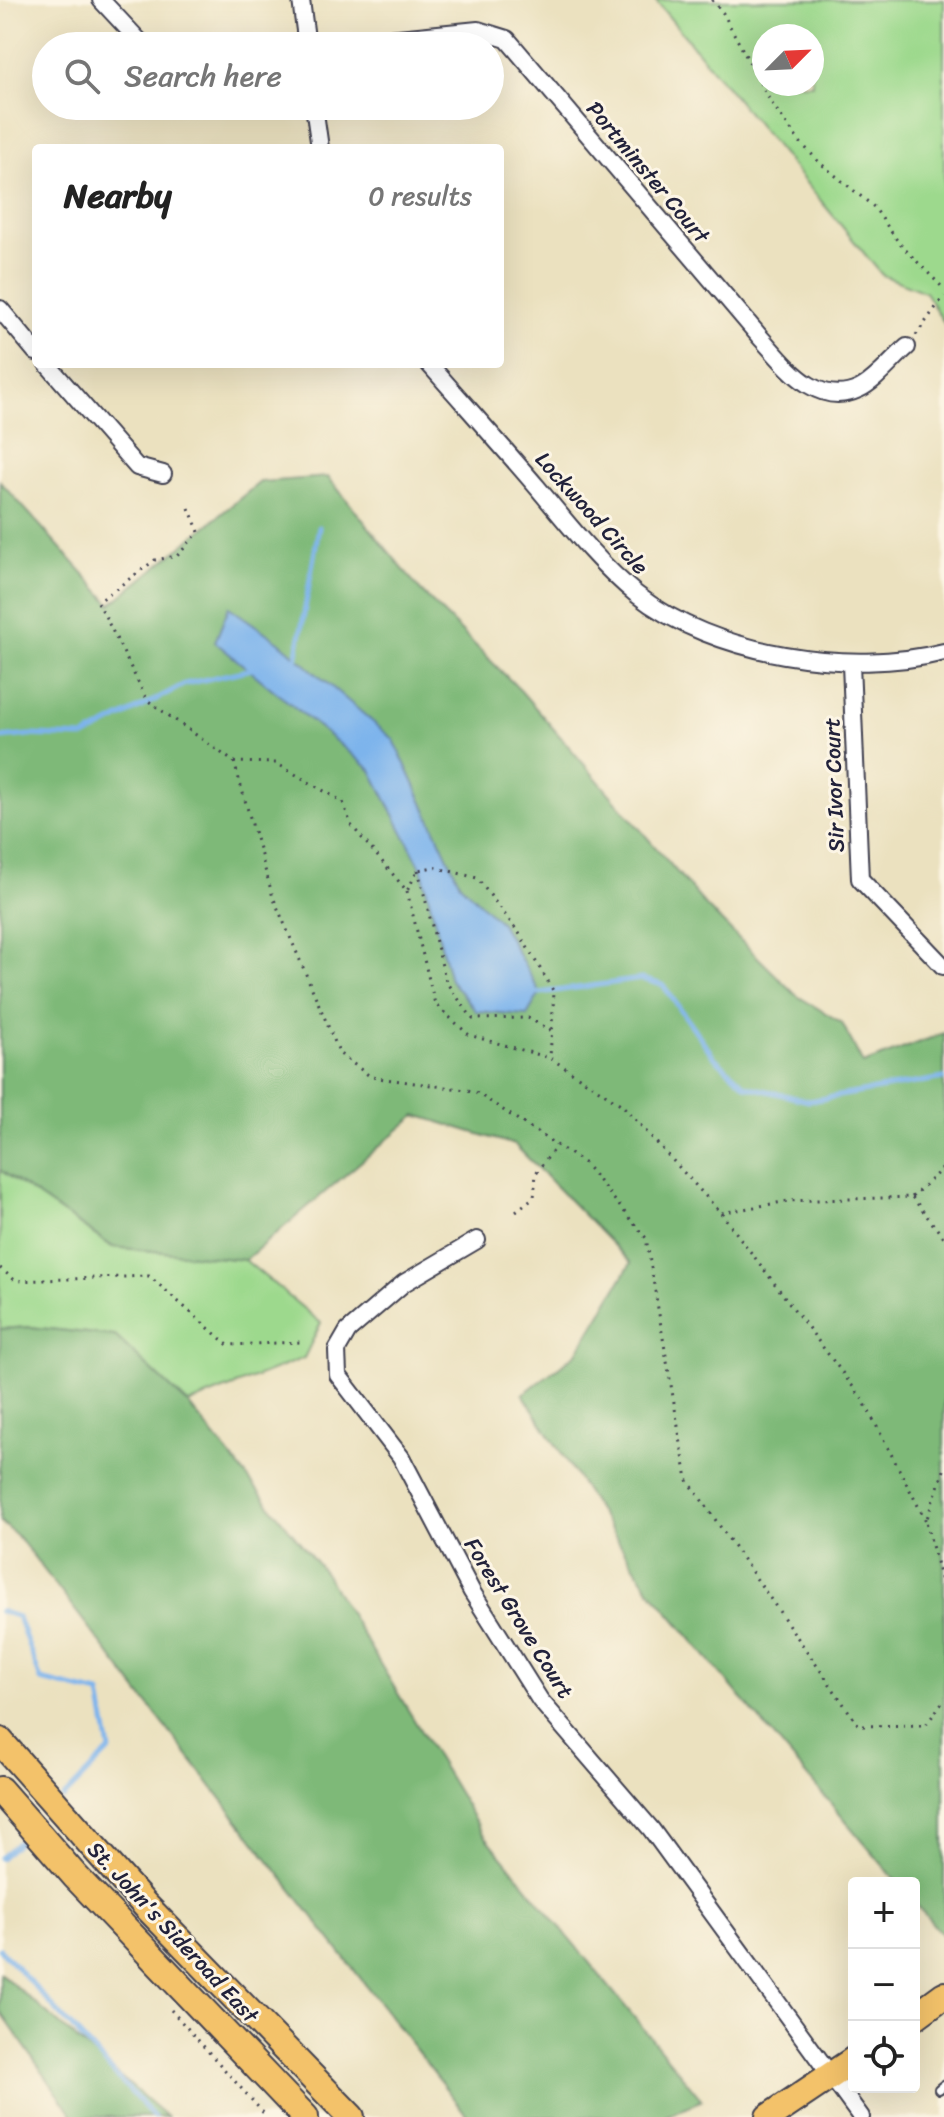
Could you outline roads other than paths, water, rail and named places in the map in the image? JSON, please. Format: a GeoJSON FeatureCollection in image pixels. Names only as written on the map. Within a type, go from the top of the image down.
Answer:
{"type":"FeatureCollection","features":[{"type":"Feature","properties":{"kind":"main road","name":"St. John's Sideroad East"},"geometry":{"type":"LineString","coordinates":[[0,1741],[99,1855],[351,2117]]}},
{"type":"Feature","properties":{"kind":"main road","name":"St. John's Sideroad East"},"geometry":{"type":"LineString","coordinates":[[4,1795],[75,1876],[305,2117]]}},
{"type":"Feature","properties":{"kind":"main road"},"geometry":{"type":"LineString","coordinates":[[920,2013],[944,1995]]}},
{"type":"Feature","properties":{"kind":"main road"},"geometry":{"type":"LineString","coordinates":[[769,2117],[848,2064]]}},
{"type":"Feature","properties":{"kind":"street"},"geometry":{"type":"LineString","coordinates":[[101,0],[131,32]]}},
{"type":"Feature","properties":{"kind":"street"},"geometry":{"type":"LineString","coordinates":[[301,0],[305,32]]}},
{"type":"Feature","properties":{"kind":"street","name":"Portminster Court"},"geometry":{"type":"LineString","coordinates":[[452,32],[493,32]]}},
{"type":"Feature","properties":{"kind":"street","name":"Portminster Court"},"geometry":{"type":"LineString","coordinates":[[504,38],[700,268],[804,384],[830,393],[859,389],[907,347]]}},
{"type":"Feature","properties":{"kind":"street"},"geometry":{"type":"LineString","coordinates":[[316,120],[319,144]]}},
{"type":"Feature","properties":{"kind":"street"},"geometry":{"type":"LineString","coordinates":[[0,309],[32,347]]}},
{"type":"Feature","properties":{"kind":"street"},"geometry":{"type":"LineString","coordinates":[[50,368],[137,467],[163,474]]}},
{"type":"Feature","properties":{"kind":"street","name":"Lockwood Circle"},"geometry":{"type":"LineString","coordinates":[[432,368],[592,551],[638,595],[722,639],[851,664],[944,652]]}},
{"type":"Feature","properties":{"kind":"street","name":"Sir Ivor Court"},"geometry":{"type":"LineString","coordinates":[[851,664],[860,879],[943,966]]}},
{"type":"Feature","properties":{"kind":"street","name":"Forest Grove Court"},"geometry":{"type":"LineString","coordinates":[[477,1240],[404,1283],[348,1331],[337,1352],[340,1379],[401,1457],[472,1592],[540,1700],[651,1829],[861,2117]]}},
{"type":"Feature","properties":{"kind":"water"},"geometry":{"type":"Polygon","coordinates":[[[229,607],[279,642],[394,740],[460,884],[501,923],[540,993],[527,1015],[476,1011],[450,980],[421,867],[371,770],[215,642],[229,607]]]}},
{"type":"Feature","properties":{"kind":"waterway"},"geometry":{"type":"LineString","coordinates":[[296,660],[319,527]]}},
{"type":"Feature","properties":{"kind":"waterway"},"geometry":{"type":"LineString","coordinates":[[0,738],[30,735],[84,737],[185,684],[252,669]]}},
{"type":"Feature","properties":{"kind":"waterway"},"geometry":{"type":"LineString","coordinates":[[540,993],[642,979],[663,985],[714,1057],[746,1086],[809,1101],[944,1078]]}},
{"type":"Feature","properties":{"kind":"waterway"},"geometry":{"type":"LineString","coordinates":[[0,1611],[18,1617],[41,1680],[100,1694],[110,1750],[63,1798]]}},
{"type":"Feature","properties":{"kind":"waterway"},"geometry":{"type":"LineString","coordinates":[[0,1858],[28,1834]]}},
{"type":"Feature","properties":{"kind":"waterway"},"geometry":{"type":"LineString","coordinates":[[0,1949],[154,2117]]}}]}
